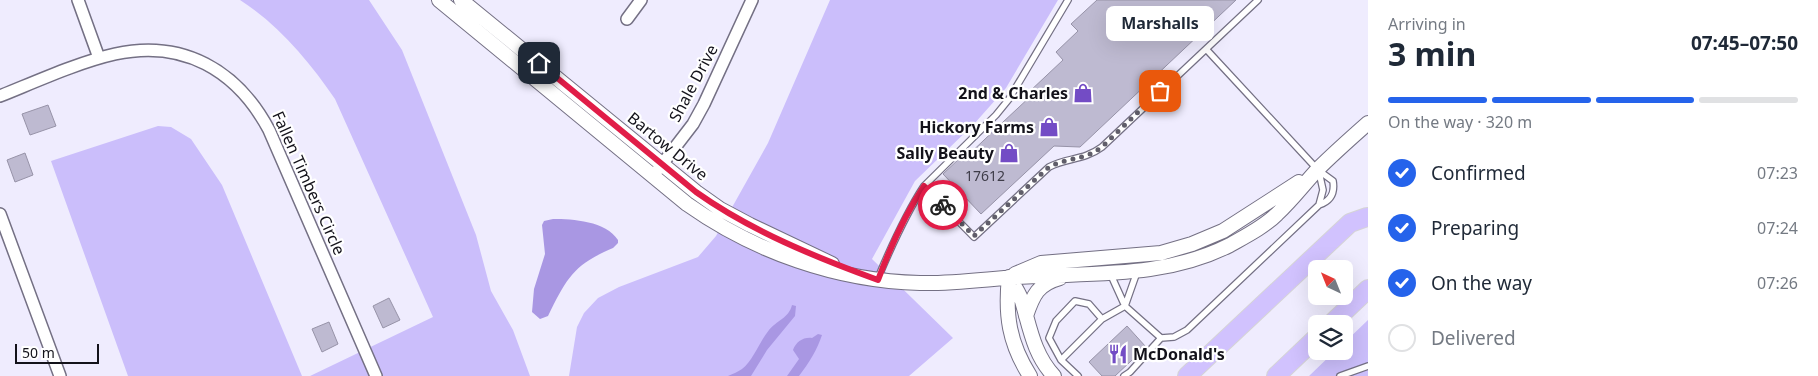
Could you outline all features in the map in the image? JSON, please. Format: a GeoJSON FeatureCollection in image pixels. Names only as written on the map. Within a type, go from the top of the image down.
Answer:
{"type":"FeatureCollection","features":[{"type":"Feature","properties":{"kind":"main road"},"geometry":{"type":"LineString","coordinates":[[1187,376],[1350,223],[1368,217]]}},
{"type":"Feature","properties":{"kind":"main road"},"geometry":{"type":"LineString","coordinates":[[1201,376],[1368,217]]}},
{"type":"Feature","properties":{"kind":"main road"},"geometry":{"type":"LineString","coordinates":[[1341,315],[1368,289]]}},
{"type":"Feature","properties":{"kind":"main road"},"geometry":{"type":"LineString","coordinates":[[1276,376],[1308,346]]}},
{"type":"Feature","properties":{"kind":"street"},"geometry":{"type":"LineString","coordinates":[[78,0],[99,58]]}},
{"type":"Feature","properties":{"kind":"street","name":"Bartow Drive"},"geometry":{"type":"LineString","coordinates":[[439,0],[653,176],[713,222],[745,239],[785,256],[826,270],[878,280],[933,283],[1010,277],[1065,277]]}},
{"type":"Feature","properties":{"kind":"street","name":"Bartow Drive"},"geometry":{"type":"LineString","coordinates":[[461,0],[696,192],[735,217],[827,262],[878,280]]}},
{"type":"Feature","properties":{"kind":"street"},"geometry":{"type":"LineString","coordinates":[[627,19],[641,0]]}},
{"type":"Feature","properties":{"kind":"street","name":"Shale Drive"},"geometry":{"type":"LineString","coordinates":[[653,176],[692,124],[704,104],[752,0]]}},
{"type":"Feature","properties":{"kind":"street","name":"Fallen Timbers Circle"},"geometry":{"type":"LineString","coordinates":[[0,96],[99,58],[134,51],[159,50],[179,54],[202,61],[223,74],[243,90],[258,109],[269,130],[375,372]]}},
{"type":"Feature","properties":{"kind":"street"},"geometry":{"type":"LineString","coordinates":[[1026,316],[1032,299],[1048,281],[1065,277],[1159,269],[1196,259],[1228,246],[1277,214],[1318,170],[1368,122]]}},
{"type":"Feature","properties":{"kind":"street"},"geometry":{"type":"LineString","coordinates":[[1010,277],[1041,263],[1161,253],[1192,244],[1223,232],[1247,218],[1318,170]]}},
{"type":"Feature","properties":{"kind":"street"},"geometry":{"type":"LineString","coordinates":[[0,214],[60,376]]}},
{"type":"Feature","properties":{"kind":"street"},"geometry":{"type":"LineString","coordinates":[[1010,277],[1021,299],[1037,350],[1046,367],[1054,376]]}},
{"type":"Feature","properties":{"kind":"street"},"geometry":{"type":"LineString","coordinates":[[1010,277],[1007,296],[1012,340],[1018,357],[1030,376]]}},
{"type":"Feature","properties":{"kind":"lane"},"geometry":{"type":"LineString","coordinates":[[878,280],[913,202],[924,186],[996,115],[1009,99],[1068,0]]}},
{"type":"Feature","properties":{"kind":"lane"},"geometry":{"type":"LineString","coordinates":[[924,186],[974,236],[1049,167],[1059,162],[1085,157],[1102,147],[1258,0]]}},
{"type":"Feature","properties":{"kind":"lane"},"geometry":{"type":"LineString","coordinates":[[1110,273],[1125,306],[1160,338],[1174,337],[1187,330],[1319,205],[1329,200],[1334,186],[1333,180],[1318,170],[1206,49]]}},
{"type":"Feature","properties":{"kind":"lane"},"geometry":{"type":"LineString","coordinates":[[1318,170],[1323,190],[1319,205]]}},
{"type":"Feature","properties":{"kind":"lane"},"geometry":{"type":"LineString","coordinates":[[1061,360],[1102,319],[1125,306],[1137,271]]}},
{"type":"Feature","properties":{"kind":"lane"},"geometry":{"type":"LineString","coordinates":[[1078,376],[1061,360],[1048,338],[1056,320],[1075,301],[1089,304],[1102,319]]}},
{"type":"Feature","properties":{"kind":"lane"},"geometry":{"type":"LineString","coordinates":[[1124,376],[1143,359],[1160,338]]}},
{"type":"Feature","properties":{"kind":"lane"},"geometry":{"type":"LineString","coordinates":[[1340,376],[1368,366]]}},
{"type":"Feature","properties":{"kind":"shaded area"},"geometry":{"type":"Polygon","coordinates":[[[240,0],[369,0],[402,50],[476,235],[491,291],[513,330],[530,376],[310,376],[433,317],[335,99],[315,71],[280,32],[240,0]]]}},
{"type":"Feature","properties":{"kind":"shaded area"},"geometry":{"type":"Polygon","coordinates":[[[830,0],[1058,0],[1006,88],[974,124],[915,181],[872,259],[953,338],[909,376],[569,376],[577,327],[584,313],[598,298],[619,287],[698,257],[716,236],[768,143],[830,0]]]}},
{"type":"Feature","properties":{"kind":"shaded area"},"geometry":{"type":"Polygon","coordinates":[[[158,126],[171,127],[191,139],[222,185],[302,376],[128,376],[51,161],[158,126]]]}},
{"type":"Feature","properties":{"kind":"shaded area"},"geometry":{"type":"Polygon","coordinates":[[[553,219],[588,222],[597,225],[613,234],[618,243],[613,248],[589,260],[580,267],[566,282],[548,316],[540,319],[532,312],[534,289],[545,254],[542,225],[544,221],[553,219]]]}},
{"type":"Feature","properties":{"kind":"shaded area"},"geometry":{"type":"Polygon","coordinates":[[[792,305],[796,306],[795,316],[767,350],[751,376],[728,376],[746,366],[769,330],[788,313],[792,305]]]}},
{"type":"Feature","properties":{"kind":"shaded area"},"geometry":{"type":"Polygon","coordinates":[[[1368,320],[1368,376],[1309,376],[1326,360],[1353,360],[1353,334],[1368,320]]]}},
{"type":"Feature","properties":{"kind":"shaded area"},"geometry":{"type":"Polygon","coordinates":[[[818,334],[822,335],[820,341],[803,371],[799,376],[787,376],[799,359],[793,350],[796,345],[803,339],[812,338],[818,334]]]}},
{"type":"Feature","properties":{"kind":"building"},"geometry":{"type":"Polygon","coordinates":[[[1097,0],[1236,0],[1080,147],[1054,146],[981,214],[943,174],[961,157],[964,159],[1032,95],[1029,92],[1063,60],[1056,52],[1078,31],[1071,24],[1097,0]]]}},
{"type":"Feature","properties":{"kind":"building"},"geometry":{"type":"Polygon","coordinates":[[[48,105],[56,126],[30,135],[22,114],[48,105]]]}},
{"type":"Feature","properties":{"kind":"building"},"geometry":{"type":"Polygon","coordinates":[[[25,153],[33,175],[15,182],[7,160],[25,153]]]}},
{"type":"Feature","properties":{"kind":"building"},"geometry":{"type":"Polygon","coordinates":[[[389,298],[400,320],[383,328],[373,306],[389,298]]]}},
{"type":"Feature","properties":{"kind":"building"},"geometry":{"type":"Polygon","coordinates":[[[329,322],[338,344],[322,352],[312,329],[329,322]]]}},
{"type":"Feature","properties":{"kind":"building","name":"McDonald's"},"geometry":{"type":"Polygon","coordinates":[[[1127,326],[1146,347],[1115,376],[1102,376],[1089,362],[1127,326]]]}},
{"type":"Feature","properties":{"kind":"way so far"},"geometry":{"type":"LineString","coordinates":[[943,205],[974,236],[1049,167],[1059,162],[1093,154],[1102,147],[1160,91]]}},
{"type":"Feature","properties":{"kind":"place","name":"Marshalls"},"geometry":{"type":"Point","coordinates":[1160,91]}},
{"type":"Feature","properties":{"kind":"place","name":"2nd & Charles"},"geometry":{"type":"Point","coordinates":[1083,93]}},
{"type":"Feature","properties":{"kind":"place","name":"Hickory Farms"},"geometry":{"type":"Point","coordinates":[1049,127]}},
{"type":"Feature","properties":{"kind":"place","name":"Sally Beauty"},"geometry":{"type":"Point","coordinates":[1009,153]}},
{"type":"Feature","properties":{"kind":"place","name":"McDonald's"},"geometry":{"type":"Point","coordinates":[1118,354]}},
{"type":"Feature","properties":{"kind":"route"},"geometry":{"type":"LineString","coordinates":[[539,63],[696,192],[720,209],[827,262],[878,280],[913,202],[924,186],[943,205]]}}]}
